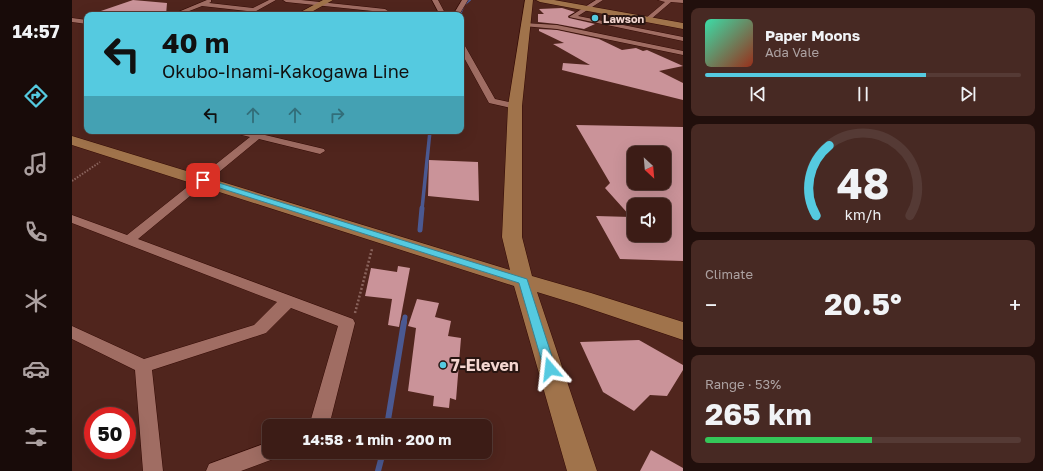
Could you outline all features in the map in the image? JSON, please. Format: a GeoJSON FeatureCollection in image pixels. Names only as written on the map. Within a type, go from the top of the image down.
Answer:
{"type":"FeatureCollection","features":[{"type":"Feature","properties":{"kind":"street"},"geometry":{"type":"LineString","coordinates":[[182,12],[211,0]]}},
{"type":"Feature","properties":{"kind":"street"},"geometry":{"type":"LineString","coordinates":[[250,12],[273,0]]}},
{"type":"Feature","properties":{"kind":"street"},"geometry":{"type":"LineString","coordinates":[[286,0],[385,12]]}},
{"type":"Feature","properties":{"kind":"street"},"geometry":{"type":"LineString","coordinates":[[305,12],[329,0]]}},
{"type":"Feature","properties":{"kind":"street"},"geometry":{"type":"LineString","coordinates":[[435,0],[441,12]]}},
{"type":"Feature","properties":{"kind":"street"},"geometry":{"type":"LineString","coordinates":[[458,12],[465,0]]}},
{"type":"Feature","properties":{"kind":"street"},"geometry":{"type":"LineString","coordinates":[[529,0],[515,106],[512,237],[523,281],[582,471]]}},
{"type":"Feature","properties":{"kind":"street"},"geometry":{"type":"LineString","coordinates":[[540,0],[683,26]]}},
{"type":"Feature","properties":{"kind":"street"},"geometry":{"type":"LineString","coordinates":[[557,27],[600,0]]}},
{"type":"Feature","properties":{"kind":"street"},"geometry":{"type":"LineString","coordinates":[[659,0],[683,1]]}},
{"type":"Feature","properties":{"kind":"street"},"geometry":{"type":"LineString","coordinates":[[648,19],[669,1]]}},
{"type":"Feature","properties":{"kind":"street"},"geometry":{"type":"LineString","coordinates":[[202,4],[254,10]]}},
{"type":"Feature","properties":{"kind":"street"},"geometry":{"type":"LineString","coordinates":[[572,18],[683,39]]}},
{"type":"Feature","properties":{"kind":"street"},"geometry":{"type":"LineString","coordinates":[[72,20],[84,22]]}},
{"type":"Feature","properties":{"kind":"street"},"geometry":{"type":"LineString","coordinates":[[525,25],[557,27],[683,53]]}},
{"type":"Feature","properties":{"kind":"street"},"geometry":{"type":"LineString","coordinates":[[464,51],[492,101],[515,106]]}},
{"type":"Feature","properties":{"kind":"street"},"geometry":{"type":"LineString","coordinates":[[72,140],[84,133]]}},
{"type":"Feature","properties":{"kind":"street"},"geometry":{"type":"LineString","coordinates":[[128,240],[260,134],[320,151]]}},
{"type":"Feature","properties":{"kind":"street"},"geometry":{"type":"LineString","coordinates":[[72,140],[523,281],[583,298],[683,331]]}},
{"type":"Feature","properties":{"kind":"street"},"geometry":{"type":"LineString","coordinates":[[72,219],[347,323],[321,419]]}},
{"type":"Feature","properties":{"kind":"street"},"geometry":{"type":"LineString","coordinates":[[72,332],[143,366],[260,329],[288,301]]}},
{"type":"Feature","properties":{"kind":"street"},"geometry":{"type":"LineString","coordinates":[[143,366],[153,471]]}},
{"type":"Feature","properties":{"kind":"street"},"geometry":{"type":"LineString","coordinates":[[216,471],[262,454]]}},
{"type":"Feature","properties":{"kind":"path"},"geometry":{"type":"LineString","coordinates":[[72,181],[112,153]]}},
{"type":"Feature","properties":{"kind":"path"},"geometry":{"type":"LineString","coordinates":[[347,323],[354,317],[376,235]]}},
{"type":"Feature","properties":{"kind":"building"},"geometry":{"type":"Polygon","coordinates":[[[133,0],[167,3],[166,12],[98,12],[133,0]]]}},
{"type":"Feature","properties":{"kind":"building"},"geometry":{"type":"Polygon","coordinates":[[[562,8],[575,12],[568,16],[569,18],[595,24],[584,29],[538,22],[538,14],[544,14],[539,9],[562,8]]]}},
{"type":"Feature","properties":{"kind":"building"},"geometry":{"type":"Polygon","coordinates":[[[539,29],[557,30],[599,39],[622,50],[636,48],[643,51],[647,50],[683,66],[659,71],[683,83],[683,100],[562,70],[563,63],[590,65],[553,44],[564,43],[539,31],[539,29]]]}},
{"type":"Feature","properties":{"kind":"building"},"geometry":{"type":"Polygon","coordinates":[[[576,125],[683,127],[683,261],[620,259],[596,216],[627,217],[627,242],[671,242],[671,198],[627,198],[627,213],[605,188],[610,183],[576,125]]]}},
{"type":"Feature","properties":{"kind":"building"},"geometry":{"type":"Polygon","coordinates":[[[429,160],[478,162],[479,201],[428,196],[429,160]]]}},
{"type":"Feature","properties":{"kind":"building"},"geometry":{"type":"Polygon","coordinates":[[[398,266],[410,268],[399,327],[388,325],[392,299],[365,296],[371,268],[397,272],[398,266]]]}},
{"type":"Feature","properties":{"kind":"building"},"geometry":{"type":"Polygon","coordinates":[[[417,299],[439,303],[435,317],[451,321],[448,336],[461,338],[456,400],[450,398],[449,408],[433,406],[434,396],[408,391],[416,328],[408,326],[417,299]]]}},
{"type":"Feature","properties":{"kind":"building"},"geometry":{"type":"Polygon","coordinates":[[[639,340],[683,365],[683,370],[667,396],[650,395],[634,411],[603,392],[580,342],[639,340]]]}},
{"type":"Feature","properties":{"kind":"building"},"geometry":{"type":"Polygon","coordinates":[[[651,450],[683,468],[683,471],[640,471],[651,450]]]}},
{"type":"Feature","properties":{"kind":"waterway"},"geometry":{"type":"LineString","coordinates":[[461,12],[464,5],[470,0]]}},
{"type":"Feature","properties":{"kind":"waterway"},"geometry":{"type":"LineString","coordinates":[[422,209],[430,134]]}},
{"type":"Feature","properties":{"kind":"waterway"},"geometry":{"type":"LineString","coordinates":[[420,230],[422,208]]}},
{"type":"Feature","properties":{"kind":"waterway"},"geometry":{"type":"LineString","coordinates":[[404,323],[405,317]]}},
{"type":"Feature","properties":{"kind":"waterway"},"geometry":{"type":"LineString","coordinates":[[388,419],[404,322]]}},
{"type":"Feature","properties":{"kind":"waterway"},"geometry":{"type":"LineString","coordinates":[[378,471],[381,459]]}},
{"type":"Feature","properties":{"kind":"place","name":"Lawson"},"geometry":{"type":"Point","coordinates":[595,18]}},
{"type":"Feature","properties":{"kind":"place","name":"7-Eleven"},"geometry":{"type":"Point","coordinates":[443,365]}},
{"type":"Feature","properties":{"kind":"route"},"geometry":{"type":"LineString","coordinates":[[203,180],[523,281],[550,369]]}}]}
